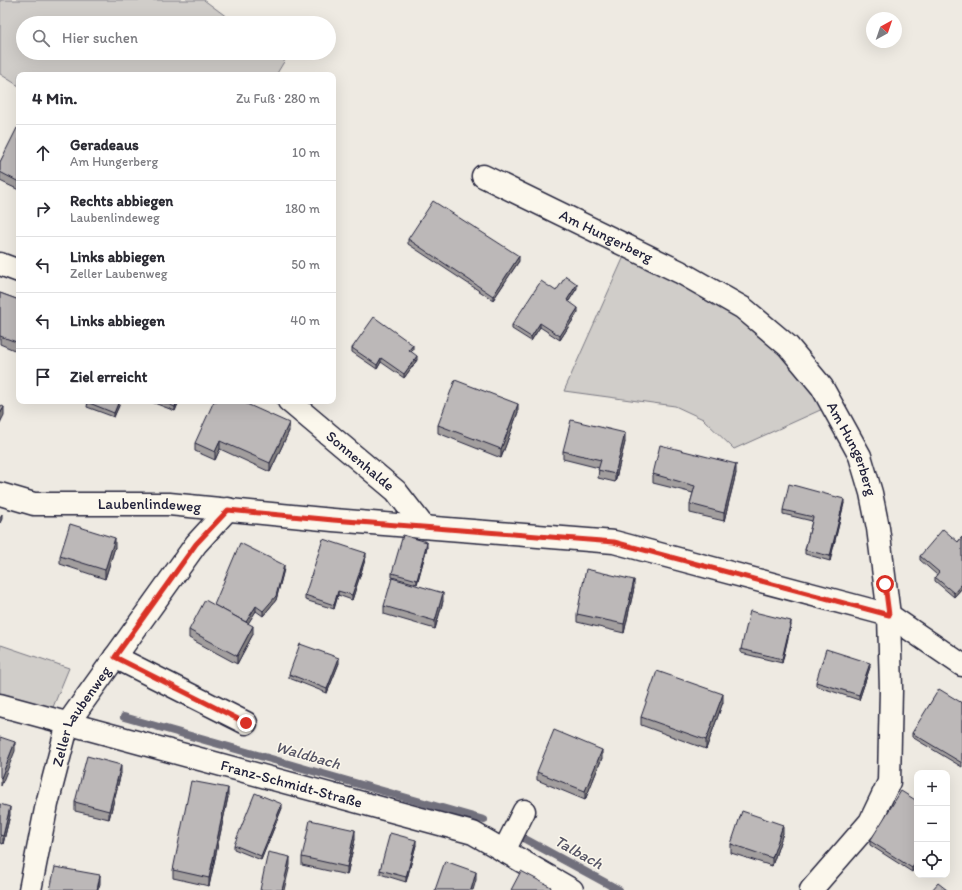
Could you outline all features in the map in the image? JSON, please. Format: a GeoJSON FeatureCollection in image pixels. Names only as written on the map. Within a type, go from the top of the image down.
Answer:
{"type":"FeatureCollection","features":[{"type":"Feature","properties":{"kind":"street","name":"Am Hungerberg"},"geometry":{"type":"LineString","coordinates":[[483,176],[680,272],[744,308],[788,346],[822,387],[860,456],[871,492],[878,528],[889,615],[892,689],[889,782],[870,822],[811,890]]}},
{"type":"Feature","properties":{"kind":"street"},"geometry":{"type":"LineString","coordinates":[[0,264],[16,270]]}},
{"type":"Feature","properties":{"kind":"street","name":"Sonnenhalde"},"geometry":{"type":"LineString","coordinates":[[294,404],[396,491],[424,527]]}},
{"type":"Feature","properties":{"kind":"street","name":"Laubenlindeweg"},"geometry":{"type":"LineString","coordinates":[[0,494],[34,504],[170,504],[424,527],[614,542],[889,615],[962,664]]}},
{"type":"Feature","properties":{"kind":"street","name":"Zeller Laubenweg"},"geometry":{"type":"LineString","coordinates":[[30,890],[47,804],[68,723],[196,544],[228,510]]}},
{"type":"Feature","properties":{"kind":"street"},"geometry":{"type":"LineString","coordinates":[[115,657],[246,723]]}},
{"type":"Feature","properties":{"kind":"street","name":"Franz-Schmidt-Straße"},"geometry":{"type":"LineString","coordinates":[[0,705],[473,833],[572,890]]}},
{"type":"Feature","properties":{"kind":"street"},"geometry":{"type":"LineString","coordinates":[[504,851],[524,811]]}},
{"type":"Feature","properties":{"kind":"shaded area"},"geometry":{"type":"Polygon","coordinates":[[[0,0],[204,0],[226,16],[16,16],[16,60],[285,60],[278,72],[16,72],[16,84],[0,74],[0,0]]]}},
{"type":"Feature","properties":{"kind":"shaded area"},"geometry":{"type":"Polygon","coordinates":[[[626,252],[723,303],[784,353],[827,407],[734,449],[703,419],[675,406],[564,391],[626,252]]]}},
{"type":"Feature","properties":{"kind":"shaded area"},"geometry":{"type":"Polygon","coordinates":[[[1,645],[69,668],[51,712],[0,699],[1,645]]]}},
{"type":"Feature","properties":{"kind":"building"},"geometry":{"type":"Polygon","coordinates":[[[16,130],[16,180],[0,172],[0,162],[16,130]]]}},
{"type":"Feature","properties":{"kind":"building"},"geometry":{"type":"Polygon","coordinates":[[[433,201],[519,256],[493,296],[408,239],[433,201]]]}},
{"type":"Feature","properties":{"kind":"building"},"geometry":{"type":"Polygon","coordinates":[[[566,276],[577,284],[567,300],[578,308],[560,336],[540,323],[531,337],[512,325],[541,281],[556,291],[566,276]]]}},
{"type":"Feature","properties":{"kind":"building"},"geometry":{"type":"Polygon","coordinates":[[[0,293],[16,299],[16,342],[0,336],[0,293]]]}},
{"type":"Feature","properties":{"kind":"building"},"geometry":{"type":"Polygon","coordinates":[[[374,317],[413,345],[409,350],[417,356],[404,374],[381,358],[377,365],[352,348],[374,317]]]}},
{"type":"Feature","properties":{"kind":"building"},"geometry":{"type":"Polygon","coordinates":[[[455,380],[518,404],[501,449],[438,425],[455,380]]]}},
{"type":"Feature","properties":{"kind":"building"},"geometry":{"type":"Polygon","coordinates":[[[92,404],[118,404],[114,413],[92,404]]]}},
{"type":"Feature","properties":{"kind":"building"},"geometry":{"type":"Polygon","coordinates":[[[168,404],[176,404],[175,407],[168,404]]]}},
{"type":"Feature","properties":{"kind":"building"},"geometry":{"type":"Polygon","coordinates":[[[213,404],[247,404],[289,423],[270,463],[220,441],[215,452],[195,443],[213,404]]]}},
{"type":"Feature","properties":{"kind":"building"},"geometry":{"type":"Polygon","coordinates":[[[0,405],[4,407],[0,414],[0,405]]]}},
{"type":"Feature","properties":{"kind":"building"},"geometry":{"type":"Polygon","coordinates":[[[571,420],[625,433],[615,474],[598,470],[601,460],[563,451],[571,420]]]}},
{"type":"Feature","properties":{"kind":"building"},"geometry":{"type":"Polygon","coordinates":[[[660,445],[736,464],[724,513],[690,504],[695,486],[653,474],[660,445]]]}},
{"type":"Feature","properties":{"kind":"building"},"geometry":{"type":"Polygon","coordinates":[[[789,484],[844,499],[830,556],[805,550],[813,517],[783,510],[789,484]]]}},
{"type":"Feature","properties":{"kind":"building"},"geometry":{"type":"Polygon","coordinates":[[[70,524],[115,538],[105,570],[60,556],[70,524]]]}},
{"type":"Feature","properties":{"kind":"building"},"geometry":{"type":"Polygon","coordinates":[[[943,529],[958,542],[962,537],[962,584],[954,593],[935,577],[939,572],[920,556],[943,529]]]}},
{"type":"Feature","properties":{"kind":"building"},"geometry":{"type":"Polygon","coordinates":[[[403,535],[427,542],[417,580],[392,573],[403,535]]]}},
{"type":"Feature","properties":{"kind":"building"},"geometry":{"type":"Polygon","coordinates":[[[323,539],[366,553],[352,595],[338,591],[334,605],[305,595],[323,539]]]}},
{"type":"Feature","properties":{"kind":"building"},"geometry":{"type":"Polygon","coordinates":[[[240,543],[284,565],[276,596],[263,611],[256,606],[246,622],[214,605],[240,543]]]}},
{"type":"Feature","properties":{"kind":"building"},"geometry":{"type":"Polygon","coordinates":[[[586,569],[634,580],[624,624],[577,614],[586,569]]]}},
{"type":"Feature","properties":{"kind":"building"},"geometry":{"type":"Polygon","coordinates":[[[392,578],[443,593],[435,621],[384,606],[392,578]]]}},
{"type":"Feature","properties":{"kind":"building"},"geometry":{"type":"Polygon","coordinates":[[[205,600],[253,626],[237,656],[189,630],[205,600]]]}},
{"type":"Feature","properties":{"kind":"building"},"geometry":{"type":"Polygon","coordinates":[[[750,611],[791,621],[782,659],[741,649],[750,611]]]}},
{"type":"Feature","properties":{"kind":"building"},"geometry":{"type":"Polygon","coordinates":[[[300,644],[339,658],[327,689],[289,674],[300,644]]]}},
{"type":"Feature","properties":{"kind":"building"},"geometry":{"type":"Polygon","coordinates":[[[826,649],[870,663],[859,695],[816,682],[826,649]]]}},
{"type":"Feature","properties":{"kind":"building"},"geometry":{"type":"Polygon","coordinates":[[[657,671],[723,694],[706,740],[641,717],[657,671]]]}},
{"type":"Feature","properties":{"kind":"building"},"geometry":{"type":"Polygon","coordinates":[[[939,689],[962,703],[962,763],[912,733],[939,689]]]}},
{"type":"Feature","properties":{"kind":"building"},"geometry":{"type":"Polygon","coordinates":[[[554,730],[602,750],[585,791],[537,772],[554,730]]]}},
{"type":"Feature","properties":{"kind":"building"},"geometry":{"type":"Polygon","coordinates":[[[0,737],[15,742],[1,778],[0,777],[0,737]]]}},
{"type":"Feature","properties":{"kind":"building"},"geometry":{"type":"Polygon","coordinates":[[[87,756],[121,765],[109,811],[75,802],[87,756]]]}},
{"type":"Feature","properties":{"kind":"building"},"geometry":{"type":"Polygon","coordinates":[[[191,781],[228,788],[209,878],[173,870],[191,781]]]}},
{"type":"Feature","properties":{"kind":"building"},"geometry":{"type":"Polygon","coordinates":[[[901,791],[914,799],[914,865],[912,868],[870,841],[901,791]]]}},
{"type":"Feature","properties":{"kind":"building"},"geometry":{"type":"Polygon","coordinates":[[[255,793],[282,804],[261,856],[234,845],[255,793]]]}},
{"type":"Feature","properties":{"kind":"building"},"geometry":{"type":"Polygon","coordinates":[[[0,804],[10,807],[3,836],[0,835],[0,804]]]}},
{"type":"Feature","properties":{"kind":"building"},"geometry":{"type":"Polygon","coordinates":[[[742,811],[783,825],[772,858],[731,844],[742,811]]]}},
{"type":"Feature","properties":{"kind":"building"},"geometry":{"type":"Polygon","coordinates":[[[310,820],[355,830],[347,867],[302,857],[310,820]]]}},
{"type":"Feature","properties":{"kind":"building"},"geometry":{"type":"Polygon","coordinates":[[[390,833],[416,840],[406,877],[380,870],[390,833]]]}},
{"type":"Feature","properties":{"kind":"building"},"geometry":{"type":"Polygon","coordinates":[[[268,852],[290,857],[282,890],[260,890],[268,852]]]}},
{"type":"Feature","properties":{"kind":"building"},"geometry":{"type":"Polygon","coordinates":[[[445,861],[476,872],[471,890],[435,890],[445,861]]]}},
{"type":"Feature","properties":{"kind":"building"},"geometry":{"type":"Polygon","coordinates":[[[55,867],[100,875],[97,890],[50,890],[55,867]]]}},
{"type":"Feature","properties":{"kind":"building"},"geometry":{"type":"Polygon","coordinates":[[[521,871],[551,887],[550,890],[511,890],[521,871]]]}},
{"type":"Feature","properties":{"kind":"building"},"geometry":{"type":"Polygon","coordinates":[[[938,883],[947,890],[932,890],[938,883]]]}},
{"type":"Feature","properties":{"kind":"waterway","name":"Waldbach"},"geometry":{"type":"LineString","coordinates":[[124,717],[484,820]]}},
{"type":"Feature","properties":{"kind":"waterway","name":"Talbach"},"geometry":{"type":"LineString","coordinates":[[525,839],[619,890]]}},
{"type":"Feature","properties":{"kind":"route"},"geometry":{"type":"LineString","coordinates":[[246,723],[115,657],[196,544],[228,510],[333,520],[614,542],[889,615],[885,584]]}}]}
